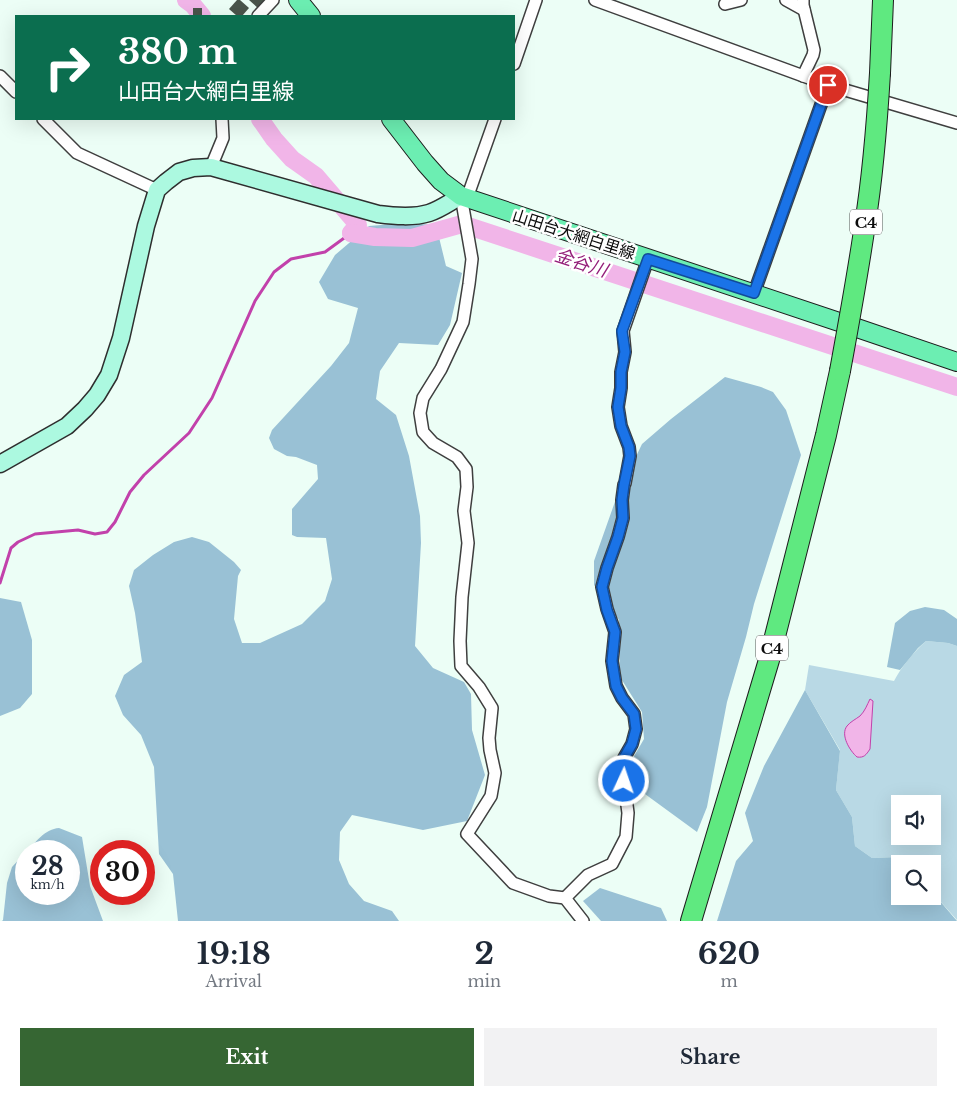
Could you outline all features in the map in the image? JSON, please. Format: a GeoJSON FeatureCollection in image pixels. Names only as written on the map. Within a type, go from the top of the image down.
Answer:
{"type":"FeatureCollection","features":[{"type":"Feature","properties":{"kind":"highway","name":"C4"},"geometry":{"type":"LineString","coordinates":[[691,921],[768,660],[826,435],[840,371],[866,223],[875,144],[883,0]]}},
{"type":"Feature","properties":{"kind":"main road"},"geometry":{"type":"LineString","coordinates":[[298,0],[310,15]]}},
{"type":"Feature","properties":{"kind":"main road","name":"山田台大網白里線"},"geometry":{"type":"LineString","coordinates":[[392,120],[441,181],[464,197],[957,362]]}},
{"type":"Feature","properties":{"kind":"street"},"geometry":{"type":"LineString","coordinates":[[259,15],[273,0]]}},
{"type":"Feature","properties":{"kind":"street"},"geometry":{"type":"LineString","coordinates":[[515,61],[536,0]]}},
{"type":"Feature","properties":{"kind":"street"},"geometry":{"type":"LineString","coordinates":[[595,0],[828,85],[957,123]]}},
{"type":"Feature","properties":{"kind":"street"},"geometry":{"type":"LineString","coordinates":[[725,4],[741,0]]}},
{"type":"Feature","properties":{"kind":"street"},"geometry":{"type":"LineString","coordinates":[[786,0],[804,5],[814,50],[803,76]]}},
{"type":"Feature","properties":{"kind":"street"},"geometry":{"type":"LineString","coordinates":[[0,76],[15,91]]}},
{"type":"Feature","properties":{"kind":"street"},"geometry":{"type":"LineString","coordinates":[[754,293],[828,85]]}},
{"type":"Feature","properties":{"kind":"street"},"geometry":{"type":"LineString","coordinates":[[44,120],[77,154],[157,190]]}},
{"type":"Feature","properties":{"kind":"street"},"geometry":{"type":"LineString","coordinates":[[211,167],[223,138],[222,120]]}},
{"type":"Feature","properties":{"kind":"street"},"geometry":{"type":"LineString","coordinates":[[495,120],[464,197],[472,259],[463,322],[441,369],[423,398],[420,414],[423,432],[433,443],[457,457],[466,469],[467,486],[464,511],[468,543],[462,597],[461,666],[479,687],[492,708],[489,738],[495,773],[491,796],[467,834],[513,883],[549,896],[566,898],[583,921]]}},
{"type":"Feature","properties":{"kind":"street"},"geometry":{"type":"LineString","coordinates":[[0,464],[67,426],[97,395],[109,375],[121,338],[146,226],[157,190],[179,172],[193,168],[211,167],[378,214],[398,217],[427,214],[464,197]]}},
{"type":"Feature","properties":{"kind":"street"},"geometry":{"type":"LineString","coordinates":[[566,898],[588,875],[612,864],[626,837],[628,813],[622,767],[636,729],[634,714],[616,686],[612,661],[615,632],[607,610],[602,587],[623,518],[622,500],[630,456],[629,447],[621,426],[618,407],[625,352],[622,331],[648,259]]}},
{"type":"Feature","properties":{"kind":"shaded area"},"geometry":{"type":"Polygon","coordinates":[[[405,223],[436,225],[446,266],[462,273],[450,325],[438,345],[399,343],[380,371],[376,399],[396,415],[409,456],[420,516],[421,543],[415,646],[433,668],[464,682],[471,694],[472,730],[485,775],[467,821],[423,830],[352,815],[340,832],[339,860],[349,884],[364,901],[392,911],[399,921],[178,921],[173,874],[159,854],[154,767],[141,735],[123,715],[115,696],[124,675],[142,662],[129,586],[134,570],[174,542],[192,537],[209,542],[241,570],[238,576],[234,619],[242,643],[260,643],[302,624],[325,601],[332,579],[326,538],[297,537],[292,535],[292,509],[318,479],[317,465],[296,457],[287,456],[274,449],[269,438],[272,430],[331,366],[349,343],[358,308],[328,299],[319,282],[335,255],[369,226],[405,223]]]}},
{"type":"Feature","properties":{"kind":"shaded area"},"geometry":{"type":"Polygon","coordinates":[[[725,377],[773,392],[786,410],[801,455],[754,604],[727,702],[707,807],[697,832],[634,786],[630,763],[644,739],[642,712],[620,677],[619,620],[594,585],[594,561],[617,496],[642,444],[725,377]]]}},
{"type":"Feature","properties":{"kind":"shaded area"},"geometry":{"type":"Polygon","coordinates":[[[0,598],[21,602],[32,640],[32,694],[20,708],[0,716],[0,598]]]}},
{"type":"Feature","properties":{"kind":"shaded area"},"geometry":{"type":"Polygon","coordinates":[[[925,607],[944,610],[957,619],[957,646],[948,643],[926,641],[900,670],[887,667],[895,623],[910,611],[925,607]]]}},
{"type":"Feature","properties":{"kind":"shaded area"},"geometry":{"type":"Polygon","coordinates":[[[926,641],[948,643],[957,646],[957,920],[941,902],[941,855],[891,855],[891,857],[872,858],[855,846],[852,817],[836,790],[840,750],[805,690],[809,665],[894,681],[912,655],[926,641]]]}},
{"type":"Feature","properties":{"kind":"shaded area"},"geometry":{"type":"Polygon","coordinates":[[[805,690],[840,751],[836,790],[852,817],[855,846],[872,858],[891,857],[891,905],[941,905],[941,902],[957,921],[717,921],[736,861],[753,841],[745,813],[764,766],[805,690]]]}},
{"type":"Feature","properties":{"kind":"shaded area"},"geometry":{"type":"Polygon","coordinates":[[[870,699],[873,701],[870,749],[865,756],[857,757],[847,743],[845,730],[848,725],[862,714],[870,699]]]}},
{"type":"Feature","properties":{"kind":"shaded area"},"geometry":{"type":"Polygon","coordinates":[[[59,828],[82,837],[90,886],[90,905],[97,905],[103,921],[2,921],[7,883],[12,867],[15,864],[15,905],[80,905],[80,840],[37,840],[45,833],[59,828]]]}},
{"type":"Feature","properties":{"kind":"shaded area"},"geometry":{"type":"Polygon","coordinates":[[[600,888],[661,908],[667,921],[601,921],[583,901],[600,888]]]}},
{"type":"Feature","properties":{"kind":"building"},"geometry":{"type":"Polygon","coordinates":[[[237,0],[240,0],[249,8],[243,15],[236,15],[229,9],[237,0]]]}},
{"type":"Feature","properties":{"kind":"building"},"geometry":{"type":"Polygon","coordinates":[[[249,0],[269,0],[260,10],[249,0]]]}},
{"type":"Feature","properties":{"kind":"building"},"geometry":{"type":"Polygon","coordinates":[[[193,8],[202,8],[202,15],[193,15],[193,8]]]}},
{"type":"Feature","properties":{"kind":"waterway","name":"金谷川"},"geometry":{"type":"LineString","coordinates":[[186,0],[201,15]]}},
{"type":"Feature","properties":{"kind":"waterway","name":"金谷川"},"geometry":{"type":"LineString","coordinates":[[261,120],[274,139],[292,159],[316,176],[358,225],[351,233]]}},
{"type":"Feature","properties":{"kind":"waterway","name":"金谷川"},"geometry":{"type":"LineString","coordinates":[[351,233],[375,237],[412,238],[462,224],[957,387]]}},
{"type":"Feature","properties":{"kind":"waterway"},"geometry":{"type":"LineString","coordinates":[[0,583],[11,548],[18,542],[35,534],[78,530],[95,534],[107,532],[115,522],[130,492],[144,475],[189,433],[212,398],[255,301],[274,272],[291,259],[325,252],[351,233]]}},
{"type":"Feature","properties":{"kind":"route"},"geometry":{"type":"LineString","coordinates":[[624,781],[622,767],[624,758],[632,744],[636,729],[634,714],[616,686],[612,661],[615,632],[607,610],[602,587],[623,518],[622,500],[630,456],[629,447],[621,426],[618,407],[625,352],[622,331],[648,259],[754,293],[828,85]]}}]}
